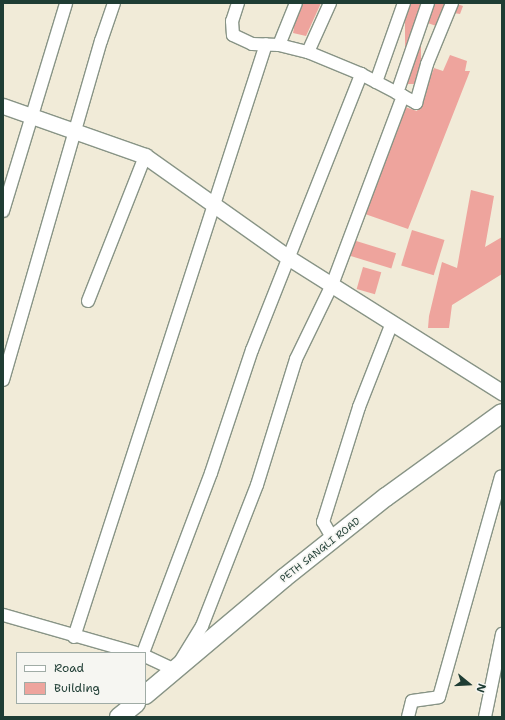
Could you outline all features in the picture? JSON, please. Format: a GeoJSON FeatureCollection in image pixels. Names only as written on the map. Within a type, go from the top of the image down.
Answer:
{"type":"FeatureCollection","features":[{"type":"Feature","properties":{"kind":"highway","name":"PETH SANGLI ROAD"},"geometry":{"type":"LineString","coordinates":[[146,694],[333,539],[502,413]]}},
{"type":"Feature","properties":{"kind":"highway"},"geometry":{"type":"LineString","coordinates":[[119,717],[135,704]]}},
{"type":"Feature","properties":{"kind":"main road"},"geometry":{"type":"LineString","coordinates":[[3,106],[145,156],[289,258],[502,392]]}},
{"type":"Feature","properties":{"kind":"street"},"geometry":{"type":"LineString","coordinates":[[3,210],[66,3]]}},
{"type":"Feature","properties":{"kind":"street"},"geometry":{"type":"LineString","coordinates":[[3,380],[74,131],[114,3]]}},
{"type":"Feature","properties":{"kind":"street"},"geometry":{"type":"LineString","coordinates":[[238,3],[232,21],[233,35],[252,44],[279,45],[308,52],[361,74],[416,103],[427,64],[452,3]]}},
{"type":"Feature","properties":{"kind":"street"},"geometry":{"type":"LineString","coordinates":[[279,45],[296,3]]}},
{"type":"Feature","properties":{"kind":"street"},"geometry":{"type":"LineString","coordinates":[[308,52],[330,3]]}},
{"type":"Feature","properties":{"kind":"street"},"geometry":{"type":"LineString","coordinates":[[376,82],[404,3]]}},
{"type":"Feature","properties":{"kind":"street"},"geometry":{"type":"LineString","coordinates":[[146,656],[175,670],[202,626],[240,533],[296,359],[332,285],[400,95],[428,3]]}},
{"type":"Feature","properties":{"kind":"street"},"geometry":{"type":"LineString","coordinates":[[74,637],[266,44]]}},
{"type":"Feature","properties":{"kind":"street"},"geometry":{"type":"LineString","coordinates":[[143,652],[211,472],[252,350],[361,74]]}},
{"type":"Feature","properties":{"kind":"street"},"geometry":{"type":"LineString","coordinates":[[88,301],[145,156]]}},
{"type":"Feature","properties":{"kind":"street"},"geometry":{"type":"LineString","coordinates":[[333,539],[323,522],[359,407],[392,323]]}},
{"type":"Feature","properties":{"kind":"street"},"geometry":{"type":"LineString","coordinates":[[408,717],[412,701],[439,697],[502,476]]}},
{"type":"Feature","properties":{"kind":"street"},"geometry":{"type":"LineString","coordinates":[[3,614],[74,637],[132,652]]}},
{"type":"Feature","properties":{"kind":"street"},"geometry":{"type":"LineString","coordinates":[[485,717],[502,634]]}},
{"type":"Feature","properties":{"kind":"building"},"geometry":{"type":"Polygon","coordinates":[[[300,3],[321,3],[306,36],[293,33],[294,28],[291,27],[300,3]]]}},
{"type":"Feature","properties":{"kind":"building"},"geometry":{"type":"Polygon","coordinates":[[[405,3],[421,3],[421,84],[405,84],[405,3]]]}},
{"type":"Feature","properties":{"kind":"building"},"geometry":{"type":"Polygon","coordinates":[[[432,3],[448,3],[439,27],[425,22],[432,3]]]}},
{"type":"Feature","properties":{"kind":"building"},"geometry":{"type":"Polygon","coordinates":[[[457,4],[463,6],[460,14],[454,13],[457,4]]]}},
{"type":"Feature","properties":{"kind":"building"},"geometry":{"type":"Polygon","coordinates":[[[450,55],[467,61],[465,71],[470,71],[408,229],[365,214],[405,107],[417,111],[434,68],[443,71],[450,55]]]}},
{"type":"Feature","properties":{"kind":"building"},"geometry":{"type":"Polygon","coordinates":[[[471,190],[494,196],[485,247],[502,237],[502,274],[452,305],[449,328],[428,328],[429,316],[442,262],[457,268],[471,190]]]}},
{"type":"Feature","properties":{"kind":"building"},"geometry":{"type":"Polygon","coordinates":[[[412,230],[445,240],[434,275],[401,265],[412,230]]]}},
{"type":"Feature","properties":{"kind":"building"},"geometry":{"type":"Polygon","coordinates":[[[353,240],[396,253],[391,268],[348,255],[353,240]]]}},
{"type":"Feature","properties":{"kind":"building"},"geometry":{"type":"Polygon","coordinates":[[[363,267],[381,272],[375,294],[357,289],[363,267]]]}}]}
